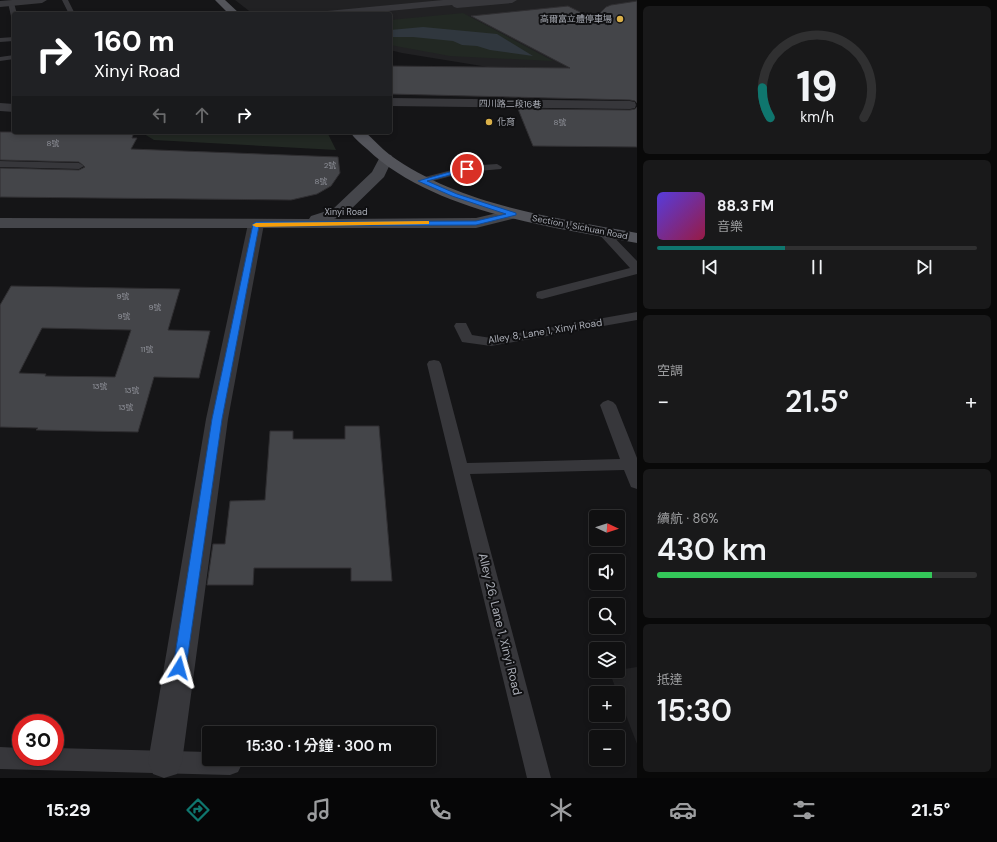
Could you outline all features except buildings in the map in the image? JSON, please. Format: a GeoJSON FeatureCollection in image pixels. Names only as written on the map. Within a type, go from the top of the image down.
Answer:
{"type":"FeatureCollection","features":[{"type":"Feature","properties":{"kind":"main road"},"geometry":{"type":"LineString","coordinates":[[220,0],[233,12]]}},
{"type":"Feature","properties":{"kind":"main road","name":"Section 1, Sichuan Road"},"geometry":{"type":"LineString","coordinates":[[359,134],[386,158],[421,181],[454,195],[514,214],[637,238]]}},
{"type":"Feature","properties":{"kind":"street"},"geometry":{"type":"LineString","coordinates":[[0,4],[42,0]]}},
{"type":"Feature","properties":{"kind":"street"},"geometry":{"type":"LineString","coordinates":[[348,12],[472,0]]}},
{"type":"Feature","properties":{"kind":"street"},"geometry":{"type":"LineString","coordinates":[[388,12],[512,0]]}},
{"type":"Feature","properties":{"kind":"street","name":"四川路二段16巷"},"geometry":{"type":"LineString","coordinates":[[392,102],[630,105]]}},
{"type":"Feature","properties":{"kind":"street"},"geometry":{"type":"LineString","coordinates":[[0,107],[12,108]]}},
{"type":"Feature","properties":{"kind":"street"},"geometry":{"type":"LineString","coordinates":[[294,224],[325,218],[339,212],[379,174],[386,158]]}},
{"type":"Feature","properties":{"kind":"street","name":"Xinyi Road"},"geometry":{"type":"LineString","coordinates":[[0,211],[514,214]]}},
{"type":"Feature","properties":{"kind":"street","name":"Xinyi Road"},"geometry":{"type":"LineString","coordinates":[[0,223],[476,223],[514,214]]}},
{"type":"Feature","properties":{"kind":"street"},"geometry":{"type":"LineString","coordinates":[[165,770],[217,419],[256,224]]}},
{"type":"Feature","properties":{"kind":"lane"},"geometry":{"type":"LineString","coordinates":[[65,0],[71,12]]}},
{"type":"Feature","properties":{"kind":"lane"},"geometry":{"type":"LineString","coordinates":[[11,3],[13,12]]}},
{"type":"Feature","properties":{"kind":"lane"},"geometry":{"type":"LineString","coordinates":[[0,40],[12,39]]}},
{"type":"Feature","properties":{"kind":"lane"},"geometry":{"type":"LineString","coordinates":[[0,59],[12,57]]}},
{"type":"Feature","properties":{"kind":"lane"},"geometry":{"type":"LineString","coordinates":[[0,164],[79,166]]}},
{"type":"Feature","properties":{"kind":"lane"},"geometry":{"type":"LineString","coordinates":[[421,181],[467,169],[497,167]]}},
{"type":"Feature","properties":{"kind":"lane"},"geometry":{"type":"LineString","coordinates":[[542,295],[637,269],[603,232]]}},
{"type":"Feature","properties":{"kind":"lane","name":"Alley 8, Lane 1, Xinyi Road"},"geometry":{"type":"LineString","coordinates":[[461,326],[467,338],[490,342],[637,316]]}},
{"type":"Feature","properties":{"kind":"lane","name":"Alley 26, Lane 1, Xinyi Road"},"geometry":{"type":"LineString","coordinates":[[434,364],[539,778]]}},
{"type":"Feature","properties":{"kind":"lane"},"geometry":{"type":"LineString","coordinates":[[608,406],[634,464],[637,482]]}},
{"type":"Feature","properties":{"kind":"lane"},"geometry":{"type":"LineString","coordinates":[[460,469],[634,464]]}},
{"type":"Feature","properties":{"kind":"lane"},"geometry":{"type":"LineString","coordinates":[[0,758],[165,770],[208,766]]}},
{"type":"Feature","properties":{"kind":"shaded area"},"geometry":{"type":"Polygon","coordinates":[[[235,0],[637,0],[637,69],[488,67],[402,53],[392,50],[392,12],[250,12],[235,0]]]}},
{"type":"Feature","properties":{"kind":"shaded area"},"geometry":{"type":"Polygon","coordinates":[[[463,13],[553,61],[450,56],[392,45],[392,20],[463,13]]]}},
{"type":"Feature","properties":{"kind":"shaded area"},"geometry":{"type":"Polygon","coordinates":[[[423,27],[497,34],[533,56],[490,50],[477,46],[462,45],[453,41],[413,37],[392,37],[392,30],[423,27]]]}},
{"type":"Feature","properties":{"kind":"shaded area"},"geometry":{"type":"Polygon","coordinates":[[[144,134],[328,134],[336,150],[154,140],[144,134]]]}},
{"type":"Feature","properties":{"kind":"shaded area"},"geometry":{"type":"Polygon","coordinates":[[[637,667],[637,744],[625,713],[625,686],[615,686],[612,678],[625,678],[625,669],[637,667]]]}},
{"type":"Feature","properties":{"kind":"slow traffic"},"geometry":{"type":"LineString","coordinates":[[256,225],[426,223]]}},
{"type":"Feature","properties":{"kind":"place","name":"高爾富立體停車場"},"geometry":{"type":"Point","coordinates":[620,19]}},
{"type":"Feature","properties":{"kind":"place","name":"化育"},"geometry":{"type":"Point","coordinates":[489,122]}},
{"type":"Feature","properties":{"kind":"route"},"geometry":{"type":"LineString","coordinates":[[179,668],[217,419],[256,224],[476,223],[514,214],[454,195],[421,181],[467,169]]}}]}
